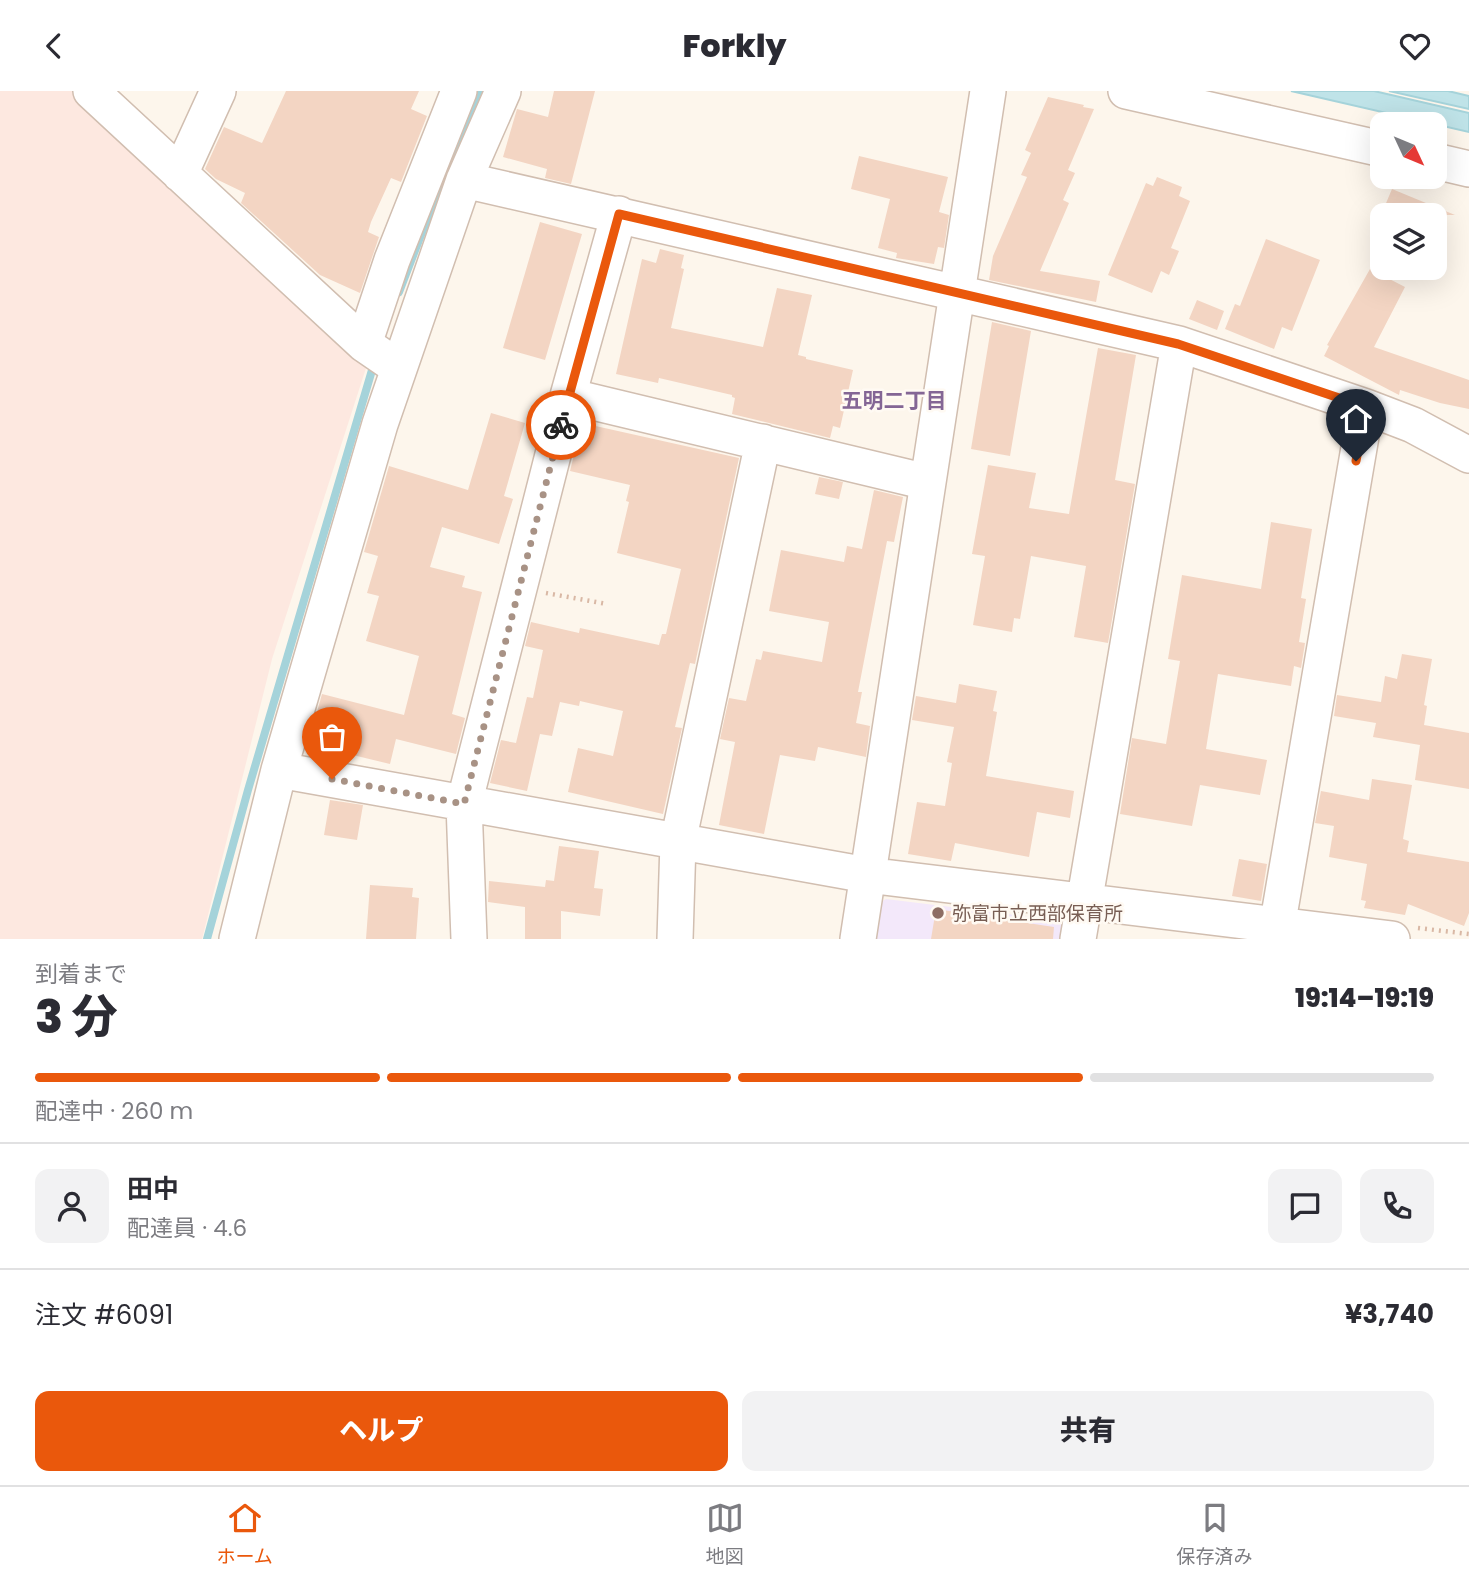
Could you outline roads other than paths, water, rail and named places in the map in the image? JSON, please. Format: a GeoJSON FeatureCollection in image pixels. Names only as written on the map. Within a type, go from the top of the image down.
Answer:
{"type":"FeatureCollection","features":[{"type":"Feature","properties":{"kind":"street"},"geometry":{"type":"LineString","coordinates":[[91,91],[381,356]]}},
{"type":"Feature","properties":{"kind":"street"},"geometry":{"type":"LineString","coordinates":[[180,174],[218,91]]}},
{"type":"Feature","properties":{"kind":"street"},"geometry":{"type":"LineString","coordinates":[[237,939],[279,770],[380,424],[381,356],[392,260],[459,91]]}},
{"type":"Feature","properties":{"kind":"street"},"geometry":{"type":"LineString","coordinates":[[381,356],[503,91]]}},
{"type":"Feature","properties":{"kind":"street"},"geometry":{"type":"LineString","coordinates":[[858,939],[988,91]]}},
{"type":"Feature","properties":{"kind":"street"},"geometry":{"type":"LineString","coordinates":[[1126,91],[1370,146]]}},
{"type":"Feature","properties":{"kind":"street"},"geometry":{"type":"LineString","coordinates":[[1447,164],[1469,169]]}},
{"type":"Feature","properties":{"kind":"street"},"geometry":{"type":"LineString","coordinates":[[464,180],[1178,344],[1366,407],[1413,425],[1469,455]]}},
{"type":"Feature","properties":{"kind":"street"},"geometry":{"type":"LineString","coordinates":[[469,939],[464,804],[568,396],[619,214]]}},
{"type":"Feature","properties":{"kind":"street"},"geometry":{"type":"LineString","coordinates":[[1078,939],[1178,344]]}},
{"type":"Feature","properties":{"kind":"street"},"geometry":{"type":"LineString","coordinates":[[568,396],[927,482]]}},
{"type":"Feature","properties":{"kind":"street"},"geometry":{"type":"LineString","coordinates":[[1277,932],[1366,407]]}},
{"type":"Feature","properties":{"kind":"street"},"geometry":{"type":"LineString","coordinates":[[674,939],[678,842],[763,442]]}},
{"type":"Feature","properties":{"kind":"street"},"geometry":{"type":"LineString","coordinates":[[279,770],[867,875],[1085,901],[1277,932],[1392,939]]}},
{"type":"Feature","properties":{"kind":"water"},"geometry":{"type":"Polygon","coordinates":[[[1291,91],[1374,91],[1469,113],[1469,132],[1447,127],[1447,112],[1382,112],[1291,91]]]}},
{"type":"Feature","properties":{"kind":"water"},"geometry":{"type":"Polygon","coordinates":[[[1389,91],[1448,91],[1469,96],[1469,109],[1389,91]]]}},
{"type":"Feature","properties":{"kind":"waterway"},"geometry":{"type":"LineString","coordinates":[[399,292],[443,178],[482,91]]}},
{"type":"Feature","properties":{"kind":"waterway"},"geometry":{"type":"LineString","coordinates":[[207,939],[248,790],[375,360]]}},
{"type":"Feature","properties":{"kind":"place","name":"弥富市立西部保育所"},"geometry":{"type":"Point","coordinates":[938,913]}},
{"type":"Feature","properties":{"kind":"district","name":"五明二丁目"},"geometry":{"type":"Point","coordinates":[894,400]}}]}
